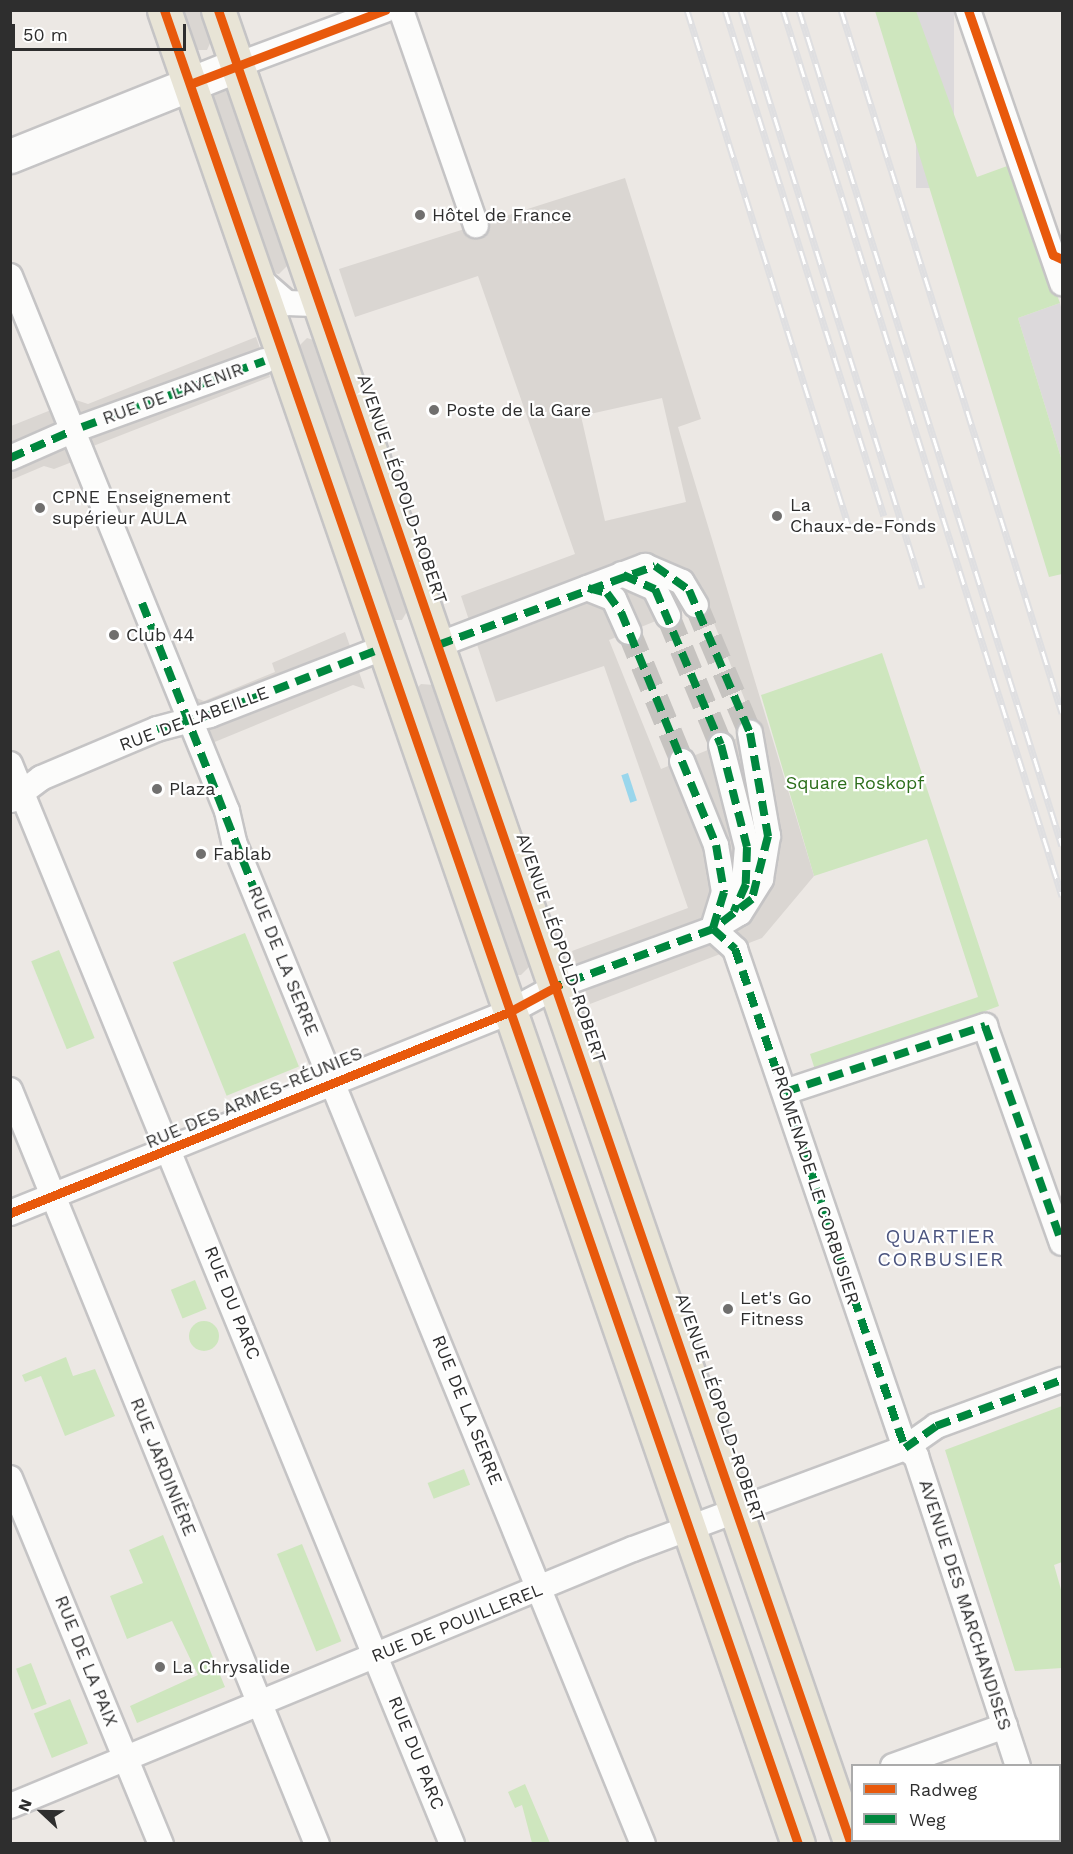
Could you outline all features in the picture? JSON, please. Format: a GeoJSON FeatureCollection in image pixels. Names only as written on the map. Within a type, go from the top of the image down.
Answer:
{"type":"FeatureCollection","features":[{"type":"Feature","properties":{"kind":"main road"},"geometry":{"type":"LineString","coordinates":[[164,10],[798,1844]]}},
{"type":"Feature","properties":{"kind":"main road","name":"AVENUE LÉOPOLD-ROBERT"},"geometry":{"type":"LineString","coordinates":[[218,10],[737,1508],[842,1784],[851,1844]]}},
{"type":"Feature","properties":{"kind":"street"},"geometry":{"type":"LineString","coordinates":[[10,156],[237,65],[385,10]]}},
{"type":"Feature","properties":{"kind":"street"},"geometry":{"type":"LineString","coordinates":[[401,10],[476,225]]}},
{"type":"Feature","properties":{"kind":"street"},"geometry":{"type":"LineString","coordinates":[[968,10],[1058,257],[1062,283]]}},
{"type":"Feature","properties":{"kind":"street","name":"RUE DE LA SERRE"},"geometry":{"type":"LineString","coordinates":[[10,276],[332,1081],[643,1844]]}},
{"type":"Feature","properties":{"kind":"street"},"geometry":{"type":"LineString","coordinates":[[256,276],[287,303],[320,304]]}},
{"type":"Feature","properties":{"kind":"street","name":"RUE DE L'AVENIR"},"geometry":{"type":"LineString","coordinates":[[10,458],[75,430],[264,361]]}},
{"type":"Feature","properties":{"kind":"street"},"geometry":{"type":"LineString","coordinates":[[438,645],[645,566],[663,569],[682,582],[696,604]]}},
{"type":"Feature","properties":{"kind":"street"},"geometry":{"type":"LineString","coordinates":[[622,574],[655,589],[668,616]]}},
{"type":"Feature","properties":{"kind":"street"},"geometry":{"type":"LineString","coordinates":[[587,588],[614,599],[629,632]]}},
{"type":"Feature","properties":{"kind":"street","name":"RUE DE L'ABEILLE"},"geometry":{"type":"LineString","coordinates":[[17,797],[41,778],[383,648]]}},
{"type":"Feature","properties":{"kind":"street"},"geometry":{"type":"LineString","coordinates":[[509,1012],[557,986],[714,929],[752,899],[766,858],[763,784],[750,733]]}},
{"type":"Feature","properties":{"kind":"street"},"geometry":{"type":"LineString","coordinates":[[714,929],[741,901],[748,865],[721,745]]}},
{"type":"Feature","properties":{"kind":"street"},"geometry":{"type":"LineString","coordinates":[[682,761],[716,845],[724,892],[714,929]]}},
{"type":"Feature","properties":{"kind":"street","name":"RUE DU PARC"},"geometry":{"type":"LineString","coordinates":[[10,764],[17,797],[170,1149],[452,1844]]}},
{"type":"Feature","properties":{"kind":"street","name":"PROMENADE LE CORBUSIER"},"geometry":{"type":"LineString","coordinates":[[714,929],[735,950],[905,1448]]}},
{"type":"Feature","properties":{"kind":"street","name":"RUE DES ARMES-RÉUNIES"},"geometry":{"type":"LineString","coordinates":[[10,1213],[332,1081],[509,1012]]}},
{"type":"Feature","properties":{"kind":"street"},"geometry":{"type":"LineString","coordinates":[[785,1092],[985,1026],[1062,1243]]}},
{"type":"Feature","properties":{"kind":"street","name":"RUE JARDINIÈRE"},"geometry":{"type":"LineString","coordinates":[[10,1090],[317,1844]]}},
{"type":"Feature","properties":{"kind":"street","name":"RUE DE POUILLEREL"},"geometry":{"type":"LineString","coordinates":[[10,1806],[737,1508],[905,1448],[936,1426],[1062,1380]]}},
{"type":"Feature","properties":{"kind":"street","name":"AVENUE DES MARCHANDISES"},"geometry":{"type":"LineString","coordinates":[[905,1448],[916,1456],[1017,1764]]}},
{"type":"Feature","properties":{"kind":"street","name":"RUE DE LA PAIX"},"geometry":{"type":"LineString","coordinates":[[10,1478],[161,1844]]}},
{"type":"Feature","properties":{"kind":"street"},"geometry":{"type":"LineString","coordinates":[[899,1764],[1005,1726]]}},
{"type":"Feature","properties":{"kind":"shaded area"},"geometry":{"type":"Polygon","coordinates":[[[177,11],[202,11],[212,39],[207,50],[193,50],[177,11]]]}},
{"type":"Feature","properties":{"kind":"shaded area"},"geometry":{"type":"Polygon","coordinates":[[[916,11],[954,11],[954,188],[916,188],[916,11]]]}},
{"type":"Feature","properties":{"kind":"shaded area"},"geometry":{"type":"Polygon","coordinates":[[[222,86],[229,90],[289,264],[279,274],[272,273],[209,93],[222,86]]]}},
{"type":"Feature","properties":{"kind":"shaded area"},"geometry":{"type":"Polygon","coordinates":[[[625,178],[701,419],[678,427],[814,876],[762,938],[590,1004],[572,951],[688,908],[604,666],[496,702],[461,596],[575,554],[478,276],[355,317],[339,269],[625,178]],[[662,398],[581,416],[605,521],[686,502],[662,398]],[[705,601],[609,640],[661,769],[757,730],[705,601]]]}},
{"type":"Feature","properties":{"kind":"shaded area"},"geometry":{"type":"Polygon","coordinates":[[[1060,303],[1062,311],[1062,461],[1018,318],[1060,303]]]}},
{"type":"Feature","properties":{"kind":"shaded area"},"geometry":{"type":"Polygon","coordinates":[[[256,337],[270,377],[83,450],[85,457],[54,469],[44,466],[11,480],[11,426],[76,400],[88,404],[256,337]]]}},
{"type":"Feature","properties":{"kind":"shaded area"},"geometry":{"type":"Polygon","coordinates":[[[307,338],[317,341],[409,608],[402,620],[390,620],[296,349],[307,338]]]}},
{"type":"Feature","properties":{"kind":"shaded area"},"geometry":{"type":"Polygon","coordinates":[[[345,632],[365,689],[353,685],[200,748],[194,697],[204,701],[275,672],[272,663],[345,632]]]}},
{"type":"Feature","properties":{"kind":"shaded area"},"geometry":{"type":"Polygon","coordinates":[[[421,684],[434,685],[531,965],[521,975],[514,975],[415,690],[421,684]]]}},
{"type":"Feature","properties":{"kind":"green space"},"geometry":{"type":"Polygon","coordinates":[[[875,11],[916,11],[977,177],[1010,165],[1060,303],[1018,318],[1062,461],[1062,574],[1049,577],[875,11]]]}},
{"type":"Feature","properties":{"kind":"green space","name":"Square Roskopf"},"geometry":{"type":"Polygon","coordinates":[[[882,653],[999,1006],[816,1073],[810,1054],[978,997],[927,839],[814,876],[761,695],[882,653]]]}},
{"type":"Feature","properties":{"kind":"green space"},"geometry":{"type":"Polygon","coordinates":[[[245,933],[299,1067],[227,1096],[173,962],[245,933]]]}},
{"type":"Feature","properties":{"kind":"green space"},"geometry":{"type":"Polygon","coordinates":[[[59,950],[95,1038],[67,1049],[31,961],[59,950]]]}},
{"type":"Feature","properties":{"kind":"green space"},"geometry":{"type":"Polygon","coordinates":[[[195,1280],[207,1309],[183,1318],[171,1290],[195,1280]]]}},
{"type":"Feature","properties":{"kind":"green space"},"geometry":{"type":"Polygon","coordinates":[[[204,1321],[215,1325],[219,1336],[215,1347],[204,1351],[193,1347],[189,1336],[193,1325],[204,1321]]]}},
{"type":"Feature","properties":{"kind":"green space"},"geometry":{"type":"Polygon","coordinates":[[[66,1357],[73,1376],[95,1369],[115,1416],[65,1436],[41,1376],[25,1382],[22,1375],[66,1357]]]}},
{"type":"Feature","properties":{"kind":"green space"},"geometry":{"type":"Polygon","coordinates":[[[1062,1406],[1062,1562],[1054,1565],[1062,1593],[1062,1668],[1015,1671],[945,1450],[1062,1406]]]}},
{"type":"Feature","properties":{"kind":"green space"},"geometry":{"type":"Polygon","coordinates":[[[464,1469],[470,1485],[434,1499],[428,1483],[464,1469]]]}},
{"type":"Feature","properties":{"kind":"green space"},"geometry":{"type":"Polygon","coordinates":[[[163,1535],[225,1687],[137,1723],[130,1706],[198,1675],[172,1621],[127,1639],[110,1596],[143,1583],[129,1550],[163,1535]]]}},
{"type":"Feature","properties":{"kind":"green space"},"geometry":{"type":"Polygon","coordinates":[[[302,1544],[341,1641],[316,1651],[277,1554],[302,1544]]]}},
{"type":"Feature","properties":{"kind":"green space"},"geometry":{"type":"Polygon","coordinates":[[[31,1663],[47,1704],[32,1710],[16,1669],[31,1663]]]}},
{"type":"Feature","properties":{"kind":"green space"},"geometry":{"type":"Polygon","coordinates":[[[70,1699],[88,1744],[52,1758],[34,1714],[70,1699]]]}},
{"type":"Feature","properties":{"kind":"green space"},"geometry":{"type":"Polygon","coordinates":[[[525,1784],[550,1843],[532,1843],[522,1805],[515,1808],[508,1792],[525,1784]]]}},
{"type":"Feature","properties":{"kind":"water"},"geometry":{"type":"Polygon","coordinates":[[[628,773],[637,801],[630,803],[621,775],[628,773]]]}},
{"type":"Feature","properties":{"kind":"tunnel"},"geometry":{"type":"LineString","coordinates":[[696,605],[750,733]]}},
{"type":"Feature","properties":{"kind":"tunnel"},"geometry":{"type":"LineString","coordinates":[[668,616],[721,745]]}},
{"type":"Feature","properties":{"kind":"tunnel"},"geometry":{"type":"LineString","coordinates":[[629,632],[682,761]]}},
{"type":"Feature","properties":{"kind":"railway"},"geometry":{"type":"LineString","coordinates":[[687,10],[848,524]]}},
{"type":"Feature","properties":{"kind":"railway"},"geometry":{"type":"LineString","coordinates":[[725,10],[884,516]]}},
{"type":"Feature","properties":{"kind":"railway"},"geometry":{"type":"LineString","coordinates":[[741,10],[922,588]]}},
{"type":"Feature","properties":{"kind":"railway"},"geometry":{"type":"LineString","coordinates":[[783,10],[1062,896]]}},
{"type":"Feature","properties":{"kind":"railway"},"geometry":{"type":"LineString","coordinates":[[799,10],[1062,846]]}},
{"type":"Feature","properties":{"kind":"railway"},"geometry":{"type":"LineString","coordinates":[[841,10],[1062,713]]}},
{"type":"Feature","properties":{"kind":"marked path"},"geometry":{"type":"LineString","coordinates":[[82,427],[264,361]]}},
{"type":"Feature","properties":{"kind":"marked path"},"geometry":{"type":"LineString","coordinates":[[10,458],[67,433]]}},
{"type":"Feature","properties":{"kind":"marked path"},"geometry":{"type":"LineString","coordinates":[[438,645],[655,566],[689,590],[750,733],[768,836],[752,899],[713,929],[557,986]]}},
{"type":"Feature","properties":{"kind":"marked path"},"geometry":{"type":"LineString","coordinates":[[623,575],[655,589],[721,745],[747,847],[746,884],[734,911]]}},
{"type":"Feature","properties":{"kind":"marked path"},"geometry":{"type":"LineString","coordinates":[[588,588],[607,593],[621,612],[716,845],[724,892],[713,929]]}},
{"type":"Feature","properties":{"kind":"marked path"},"geometry":{"type":"LineString","coordinates":[[142,603],[253,886]]}},
{"type":"Feature","properties":{"kind":"marked path"},"geometry":{"type":"LineString","coordinates":[[157,729],[210,715],[383,648]]}},
{"type":"Feature","properties":{"kind":"marked path"},"geometry":{"type":"LineString","coordinates":[[713,929],[735,949],[905,1448],[936,1426],[1062,1380]]}},
{"type":"Feature","properties":{"kind":"marked path"},"geometry":{"type":"LineString","coordinates":[[785,1092],[985,1026],[1062,1243]]}},
{"type":"Feature","properties":{"kind":"cycle path"},"geometry":{"type":"LineString","coordinates":[[164,10],[798,1844]]}},
{"type":"Feature","properties":{"kind":"cycle path"},"geometry":{"type":"LineString","coordinates":[[218,10],[851,1844]]}},
{"type":"Feature","properties":{"kind":"cycle path"},"geometry":{"type":"LineString","coordinates":[[190,84],[385,10]]}},
{"type":"Feature","properties":{"kind":"cycle path"},"geometry":{"type":"LineString","coordinates":[[968,10],[1053,255],[1062,259]]}},
{"type":"Feature","properties":{"kind":"cycle path"},"geometry":{"type":"LineString","coordinates":[[10,1213],[509,1012],[557,986]]}},
{"type":"Feature","properties":{"kind":"place","name":"Hôtel de France"},"geometry":{"type":"Point","coordinates":[420,215]}},
{"type":"Feature","properties":{"kind":"place","name":"Poste de la Gare"},"geometry":{"type":"Point","coordinates":[434,410]}},
{"type":"Feature","properties":{"kind":"place","name":"CPNE Enseignement supérieur AULA"},"geometry":{"type":"Point","coordinates":[40,508]}},
{"type":"Feature","properties":{"kind":"place","name":"La Chaux-de-Fonds"},"geometry":{"type":"Point","coordinates":[777,516]}},
{"type":"Feature","properties":{"kind":"place","name":"Club 44"},"geometry":{"type":"Point","coordinates":[114,635]}},
{"type":"Feature","properties":{"kind":"place","name":"Plaza"},"geometry":{"type":"Point","coordinates":[157,789]}},
{"type":"Feature","properties":{"kind":"place","name":"Fablab"},"geometry":{"type":"Point","coordinates":[201,854]}},
{"type":"Feature","properties":{"kind":"place","name":"Let's Go Fitness"},"geometry":{"type":"Point","coordinates":[728,1309]}},
{"type":"Feature","properties":{"kind":"place","name":"La Chrysalide"},"geometry":{"type":"Point","coordinates":[160,1667]}},
{"type":"Feature","properties":{"kind":"district","name":"QUARTIER CORBUSIER"},"geometry":{"type":"Point","coordinates":[941,1248]}}]}
